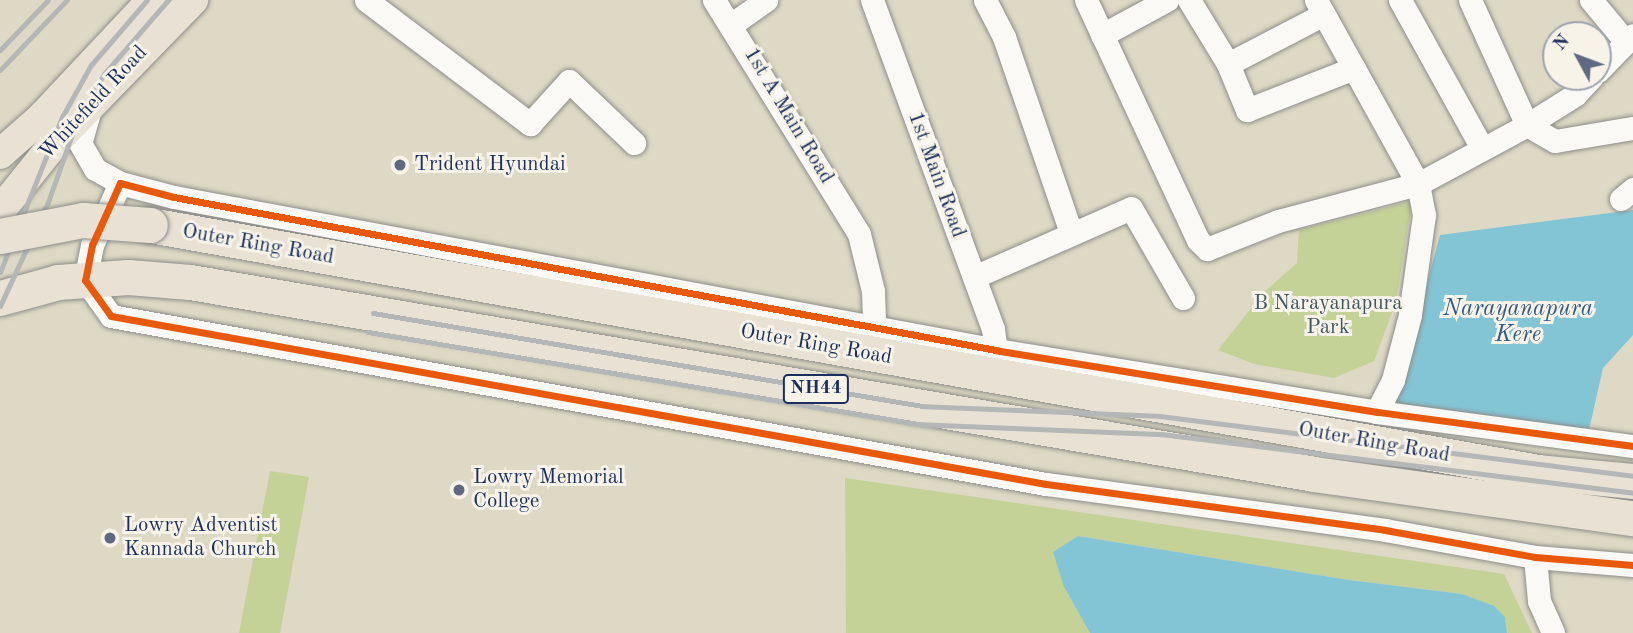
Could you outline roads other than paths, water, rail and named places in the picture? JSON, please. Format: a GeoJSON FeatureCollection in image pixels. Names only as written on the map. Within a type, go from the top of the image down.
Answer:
{"type":"FeatureCollection","features":[{"type":"Feature","properties":{"kind":"highway","name":"Outer Ring Road"},"geometry":{"type":"LineString","coordinates":[[0,236],[83,220],[150,225],[1538,472],[1633,481]]}},
{"type":"Feature","properties":{"kind":"highway","name":"Outer Ring Road"},"geometry":{"type":"LineString","coordinates":[[0,298],[24,288],[128,276],[190,282],[1314,474],[1633,518]]}},
{"type":"Feature","properties":{"kind":"main road","name":"Whitefield Road"},"geometry":{"type":"LineString","coordinates":[[0,154],[41,118],[152,0]]}},
{"type":"Feature","properties":{"kind":"main road","name":"Whitefield Road"},"geometry":{"type":"LineString","coordinates":[[0,211],[94,100],[193,0]]}},
{"type":"Feature","properties":{"kind":"street"},"geometry":{"type":"LineString","coordinates":[[366,0],[530,124],[569,81],[634,143]]}},
{"type":"Feature","properties":{"kind":"street","name":"1st A Main Road"},"geometry":{"type":"LineString","coordinates":[[714,0],[732,24],[859,233],[873,291],[874,328]]}},
{"type":"Feature","properties":{"kind":"street"},"geometry":{"type":"LineString","coordinates":[[732,24],[766,0]]}},
{"type":"Feature","properties":{"kind":"street","name":"1st Main Road"},"geometry":{"type":"LineString","coordinates":[[872,0],[974,276],[993,330],[996,351]]}},
{"type":"Feature","properties":{"kind":"street"},"geometry":{"type":"LineString","coordinates":[[985,0],[1004,37],[1071,233]]}},
{"type":"Feature","properties":{"kind":"street"},"geometry":{"type":"LineString","coordinates":[[1086,0],[1198,240],[1208,249],[1278,221],[1418,184],[1527,124],[1579,91]]}},
{"type":"Feature","properties":{"kind":"street"},"geometry":{"type":"LineString","coordinates":[[1102,35],[1167,0]]}},
{"type":"Feature","properties":{"kind":"street"},"geometry":{"type":"LineString","coordinates":[[1189,0],[1228,64],[1247,110],[1354,68]]}},
{"type":"Feature","properties":{"kind":"street"},"geometry":{"type":"LineString","coordinates":[[1400,0],[1482,148]]}},
{"type":"Feature","properties":{"kind":"street"},"geometry":{"type":"LineString","coordinates":[[1470,0],[1527,124],[1555,141],[1633,128]]}},
{"type":"Feature","properties":{"kind":"street"},"geometry":{"type":"LineString","coordinates":[[1591,0],[1630,38],[1612,57]]}},
{"type":"Feature","properties":{"kind":"street"},"geometry":{"type":"LineString","coordinates":[[1228,64],[1320,7],[1418,184],[1424,215],[1410,315],[1393,380],[1377,412]]}},
{"type":"Feature","properties":{"kind":"street"},"geometry":{"type":"LineString","coordinates":[[94,100],[80,143],[95,169],[120,183],[174,198],[996,351],[1377,412],[1633,446]]}},
{"type":"Feature","properties":{"kind":"street"},"geometry":{"type":"LineString","coordinates":[[120,183],[92,245],[85,280],[111,316],[1046,484],[1385,530],[1535,557],[1633,565]]}},
{"type":"Feature","properties":{"kind":"street"},"geometry":{"type":"LineString","coordinates":[[974,276],[1131,208],[1183,298]]}},
{"type":"Feature","properties":{"kind":"street"},"geometry":{"type":"LineString","coordinates":[[1535,557],[1539,601],[1553,633]]}},
{"type":"Feature","properties":{"kind":"water","name":"Narayanapura Kere"},"geometry":{"type":"Polygon","coordinates":[[[1633,210],[1633,335],[1603,368],[1589,430],[1394,403],[1440,235],[1633,210]]]}},
{"type":"Feature","properties":{"kind":"water"},"geometry":{"type":"Polygon","coordinates":[[[1078,536],[1349,580],[1462,594],[1494,606],[1505,617],[1507,633],[1090,633],[1064,587],[1053,552],[1078,536]]]}},
{"type":"Feature","properties":{"kind":"railway"},"geometry":{"type":"LineString","coordinates":[[0,50],[48,0]]}},
{"type":"Feature","properties":{"kind":"railway"},"geometry":{"type":"LineString","coordinates":[[0,70],[67,0]]}},
{"type":"Feature","properties":{"kind":"railway"},"geometry":{"type":"LineString","coordinates":[[0,272],[62,117],[91,65],[147,0]]}},
{"type":"Feature","properties":{"kind":"railway"},"geometry":{"type":"LineString","coordinates":[[0,306],[48,202],[76,123],[104,74],[168,0]]}},
{"type":"Feature","properties":{"kind":"railway"},"geometry":{"type":"LineString","coordinates":[[373,313],[922,406],[1160,416],[1633,476]]}},
{"type":"Feature","properties":{"kind":"railway"},"geometry":{"type":"LineString","coordinates":[[368,332],[918,424],[1161,434],[1633,493]]}},
{"type":"Feature","properties":{"kind":"place","name":"Trident Hyundai"},"geometry":{"type":"Point","coordinates":[400,165]}},
{"type":"Feature","properties":{"kind":"place","name":"Lowry Memorial College"},"geometry":{"type":"Point","coordinates":[459,490]}},
{"type":"Feature","properties":{"kind":"place","name":"Lowry Adventist Kannada Church"},"geometry":{"type":"Point","coordinates":[110,538]}},
{"type":"Feature","properties":{"kind":"park label","name":"B Narayanapura Park"},"geometry":{"type":"Point","coordinates":[1328,316]}}]}
